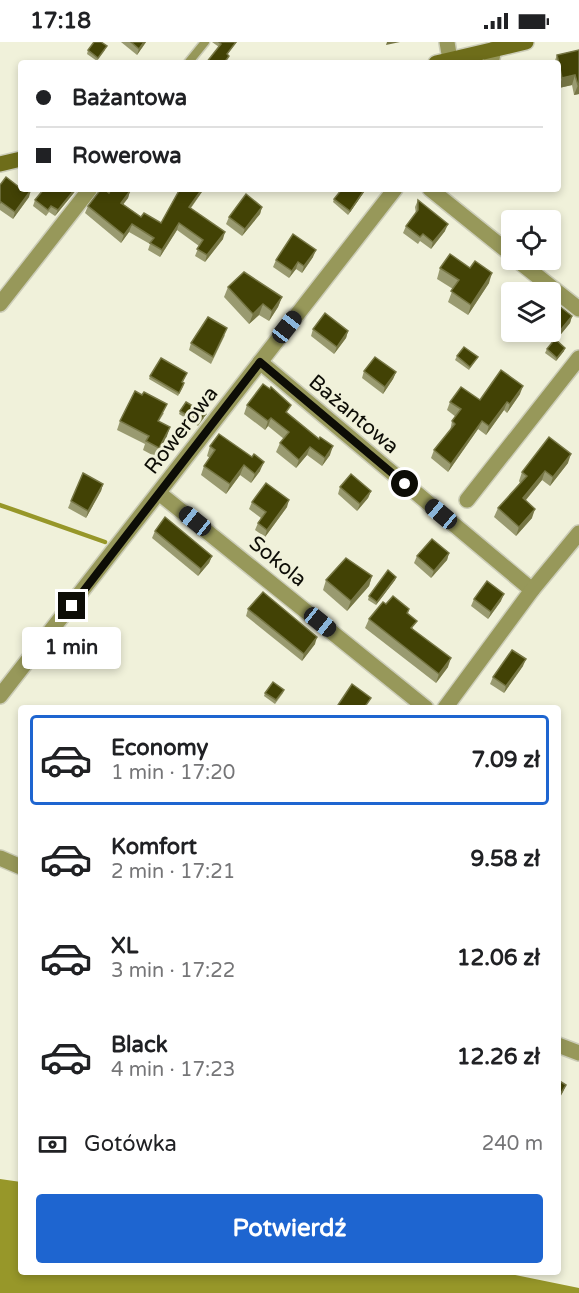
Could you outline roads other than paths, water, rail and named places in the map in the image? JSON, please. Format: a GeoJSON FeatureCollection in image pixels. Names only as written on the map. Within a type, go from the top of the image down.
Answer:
{"type":"FeatureCollection","features":[{"type":"Feature","properties":{"kind":"street"},"geometry":{"type":"LineString","coordinates":[[443,60],[447,42]]}},
{"type":"Feature","properties":{"kind":"street"},"geometry":{"type":"LineString","coordinates":[[453,60],[492,56],[526,42]]}},
{"type":"Feature","properties":{"kind":"street"},"geometry":{"type":"LineString","coordinates":[[0,164],[18,160]]}},
{"type":"Feature","properties":{"kind":"street"},"geometry":{"type":"LineString","coordinates":[[0,304],[88,192]]}},
{"type":"Feature","properties":{"kind":"street","name":"Rowerowa"},"geometry":{"type":"LineString","coordinates":[[0,696],[393,192]]}},
{"type":"Feature","properties":{"kind":"street"},"geometry":{"type":"LineString","coordinates":[[434,192],[501,246]]}},
{"type":"Feature","properties":{"kind":"street"},"geometry":{"type":"LineString","coordinates":[[530,270],[579,309]]}},
{"type":"Feature","properties":{"kind":"street"},"geometry":{"type":"LineString","coordinates":[[467,500],[579,358]]}},
{"type":"Feature","properties":{"kind":"street","name":"Bażantowa"},"geometry":{"type":"LineString","coordinates":[[260,362],[532,591]]}},
{"type":"Feature","properties":{"kind":"street","name":"Sokola"},"geometry":{"type":"LineString","coordinates":[[159,493],[422,705]]}},
{"type":"Feature","properties":{"kind":"street"},"geometry":{"type":"LineString","coordinates":[[447,705],[579,532]]}},
{"type":"Feature","properties":{"kind":"street"},"geometry":{"type":"LineString","coordinates":[[0,858],[18,866]]}},
{"type":"Feature","properties":{"kind":"street"},"geometry":{"type":"LineString","coordinates":[[561,1046],[579,1053]]}},
{"type":"Feature","properties":{"kind":"lane"},"geometry":{"type":"LineString","coordinates":[[190,60],[205,42]]}},
{"type":"Feature","properties":{"kind":"waterway"},"geometry":{"type":"LineString","coordinates":[[0,505],[105,542]]}}]}
